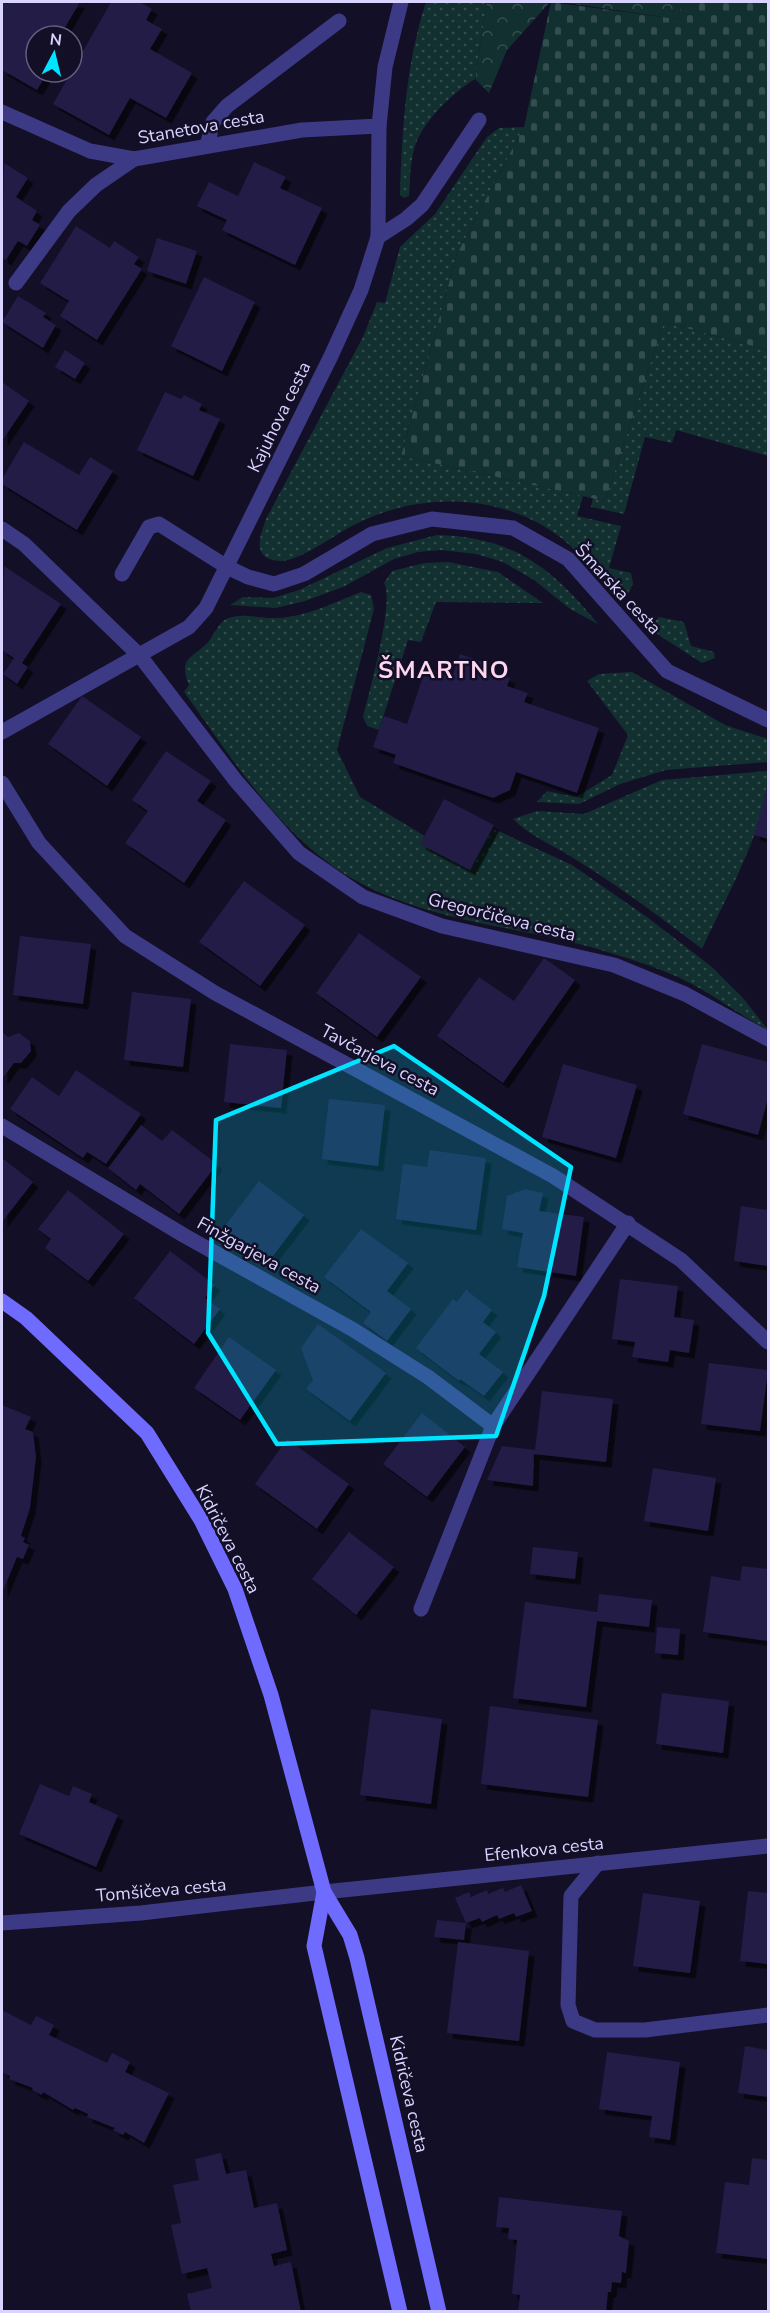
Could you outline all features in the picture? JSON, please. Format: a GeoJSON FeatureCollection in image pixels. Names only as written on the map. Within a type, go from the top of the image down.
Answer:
{"type":"FeatureCollection","features":[{"type":"Feature","properties":{"kind":"main road","name":"Kidričeva cesta"},"geometry":{"type":"LineString","coordinates":[[2,1300],[26,1318],[147,1433],[201,1520],[235,1589],[271,1695],[324,1892],[350,1935],[357,1958],[439,2312]]}},
{"type":"Feature","properties":{"kind":"main road","name":"Kidričeva cesta"},"geometry":{"type":"LineString","coordinates":[[324,1892],[314,1946],[400,2312]]}},
{"type":"Feature","properties":{"kind":"street","name":"Kajuhova cesta"},"geometry":{"type":"LineString","coordinates":[[2,732],[189,627],[206,608],[331,356],[361,290],[378,237],[379,126],[385,67],[401,2]]}},
{"type":"Feature","properties":{"kind":"street"},"geometry":{"type":"LineString","coordinates":[[207,146],[213,122],[227,106],[339,21]]}},
{"type":"Feature","properties":{"kind":"street","name":"Stanetova cesta"},"geometry":{"type":"LineString","coordinates":[[2,112],[90,151],[134,159],[302,130],[379,126]]}},
{"type":"Feature","properties":{"kind":"street"},"geometry":{"type":"LineString","coordinates":[[378,237],[406,219],[422,205],[479,120]]}},
{"type":"Feature","properties":{"kind":"street"},"geometry":{"type":"LineString","coordinates":[[16,283],[69,211],[96,185],[134,159]]}},
{"type":"Feature","properties":{"kind":"street","name":"Šmarska cesta"},"geometry":{"type":"LineString","coordinates":[[122,574],[149,528],[159,524],[248,578],[274,584],[304,574],[372,534],[432,519],[513,528],[568,559],[667,670],[764,719]]}},
{"type":"Feature","properties":{"kind":"street"},"geometry":{"type":"LineString","coordinates":[[2,529],[24,544],[140,656]]}},
{"type":"Feature","properties":{"kind":"street","name":"Gregorčičeva cesta"},"geometry":{"type":"LineString","coordinates":[[140,656],[236,781],[299,853],[363,897],[442,926],[614,964],[685,994],[768,1039]]}},
{"type":"Feature","properties":{"kind":"street","name":"Tavčarjeva cesta"},"geometry":{"type":"LineString","coordinates":[[2,783],[39,843],[125,936],[215,993],[553,1176],[628,1223],[681,1260],[768,1342]]}},
{"type":"Feature","properties":{"kind":"street","name":"Finžgarjeva cesta"},"geometry":{"type":"LineString","coordinates":[[2,1126],[185,1236],[352,1329],[428,1377],[493,1426]]}},
{"type":"Feature","properties":{"kind":"street"},"geometry":{"type":"LineString","coordinates":[[421,1609],[493,1426],[628,1223]]}},
{"type":"Feature","properties":{"kind":"street","name":"Efenkova cesta"},"geometry":{"type":"LineString","coordinates":[[324,1892],[768,1846]]}},
{"type":"Feature","properties":{"kind":"street"},"geometry":{"type":"LineString","coordinates":[[598,1863],[571,1896],[568,2005],[573,2021],[595,2030],[645,2030],[768,2015]]}},
{"type":"Feature","properties":{"kind":"street","name":"Tomšičeva cesta"},"geometry":{"type":"LineString","coordinates":[[2,1923],[141,1913],[324,1892]]}},
{"type":"Feature","properties":{"kind":"highlighted area"},"geometry":{"type":"Polygon","coordinates":[[[394,1046],[571,1167],[544,1296],[496,1436],[277,1444],[208,1333],[216,1120],[394,1046]]]}},
{"type":"Feature","properties":{"kind":"green space"},"geometry":{"type":"Polygon","coordinates":[[[426,2],[487,2],[475,79],[446,102],[421,132],[412,159],[409,196],[404,198],[400,195],[406,97],[419,25],[426,2]]]}},
{"type":"Feature","properties":{"kind":"green space"},"geometry":{"type":"Polygon","coordinates":[[[487,2],[550,2],[507,50],[489,93],[475,79],[487,2]]]}},
{"type":"Feature","properties":{"kind":"green space"},"geometry":{"type":"Polygon","coordinates":[[[551,2],[677,19],[683,2],[768,2],[768,350],[664,322],[605,501],[401,456],[457,254],[524,127],[551,2]]]}},
{"type":"Feature","properties":{"kind":"green space"},"geometry":{"type":"Polygon","coordinates":[[[560,2],[683,2],[677,19],[560,2]]]}},
{"type":"Feature","properties":{"kind":"green space"},"geometry":{"type":"Polygon","coordinates":[[[524,127],[457,254],[401,456],[583,496],[577,516],[621,526],[609,568],[631,573],[633,583],[629,593],[616,592],[578,553],[553,532],[530,519],[480,504],[427,503],[401,507],[352,526],[296,557],[279,561],[264,556],[260,539],[266,519],[363,337],[377,302],[385,303],[400,247],[435,214],[487,137],[499,128],[524,127]]]}},
{"type":"Feature","properties":{"kind":"green space"},"geometry":{"type":"Polygon","coordinates":[[[664,322],[768,350],[768,456],[676,430],[672,443],[645,437],[624,514],[591,507],[593,498],[605,501],[664,322]]]}},
{"type":"Feature","properties":{"kind":"green space"},"geometry":{"type":"Polygon","coordinates":[[[437,535],[488,542],[528,559],[564,586],[598,624],[570,609],[534,580],[503,562],[476,554],[441,550],[418,552],[394,559],[343,587],[305,601],[276,608],[230,605],[243,597],[273,598],[299,590],[387,548],[437,535]]]}},
{"type":"Feature","properties":{"kind":"green space"},"geometry":{"type":"Polygon","coordinates":[[[448,562],[498,572],[543,603],[436,602],[421,642],[408,640],[379,730],[367,726],[363,717],[384,626],[387,592],[384,583],[392,571],[424,563],[448,562]]]}},
{"type":"Feature","properties":{"kind":"green space"},"geometry":{"type":"Polygon","coordinates":[[[361,592],[371,595],[374,609],[337,750],[360,797],[425,836],[421,844],[470,870],[492,828],[572,865],[647,917],[712,967],[743,998],[768,1030],[690,983],[622,956],[550,937],[435,912],[380,892],[353,879],[327,862],[281,819],[240,769],[184,692],[189,685],[185,669],[186,663],[209,641],[226,619],[238,616],[277,618],[299,615],[361,592]]]}},
{"type":"Feature","properties":{"kind":"green space"},"geometry":{"type":"Polygon","coordinates":[[[659,617],[684,622],[691,646],[714,652],[715,658],[702,663],[657,634],[655,622],[659,617]]]}},
{"type":"Feature","properties":{"kind":"green space"},"geometry":{"type":"Polygon","coordinates":[[[632,672],[725,725],[768,739],[768,762],[666,770],[620,784],[579,804],[537,802],[547,791],[576,797],[612,775],[628,735],[587,681],[599,674],[632,672]]]}},
{"type":"Feature","properties":{"kind":"green space"},"geometry":{"type":"Polygon","coordinates":[[[768,771],[766,792],[753,838],[744,862],[702,949],[626,893],[570,856],[544,842],[513,819],[537,811],[584,814],[662,780],[768,771]]]}},
{"type":"Feature","properties":{"kind":"building"},"geometry":{"type":"Polygon","coordinates":[[[2,2],[7,4],[9,2],[80,2],[67,24],[24,24],[24,83],[2,70],[2,2]]]}},
{"type":"Feature","properties":{"kind":"building"},"geometry":{"type":"Polygon","coordinates":[[[111,2],[140,2],[152,9],[146,20],[162,29],[150,49],[192,73],[166,118],[130,98],[109,135],[53,104],[64,84],[84,84],[84,49],[111,2]]]}},
{"type":"Feature","properties":{"kind":"building"},"geometry":{"type":"Polygon","coordinates":[[[26,84],[41,84],[37,90],[26,84]]]}},
{"type":"Feature","properties":{"kind":"building"},"geometry":{"type":"Polygon","coordinates":[[[254,162],[286,177],[280,188],[322,208],[295,265],[222,230],[227,220],[197,206],[209,182],[238,196],[254,162]]]}},
{"type":"Feature","properties":{"kind":"building"},"geometry":{"type":"Polygon","coordinates":[[[4,163],[28,178],[16,197],[37,211],[32,220],[40,225],[27,246],[18,241],[6,260],[2,258],[4,163]]]}},
{"type":"Feature","properties":{"kind":"building"},"geometry":{"type":"Polygon","coordinates":[[[76,226],[110,248],[114,241],[139,257],[134,264],[142,269],[97,340],[60,316],[69,301],[40,283],[76,226]]]}},
{"type":"Feature","properties":{"kind":"building"},"geometry":{"type":"Polygon","coordinates":[[[157,238],[197,251],[186,284],[147,271],[157,238]]]}},
{"type":"Feature","properties":{"kind":"building"},"geometry":{"type":"Polygon","coordinates":[[[204,277],[255,302],[222,371],[171,346],[204,277]]]}},
{"type":"Feature","properties":{"kind":"building"},"geometry":{"type":"Polygon","coordinates":[[[18,296],[46,313],[43,317],[56,325],[43,348],[2,322],[18,296]]]}},
{"type":"Feature","properties":{"kind":"building"},"geometry":{"type":"Polygon","coordinates":[[[65,350],[85,363],[75,379],[55,367],[65,350]]]}},
{"type":"Feature","properties":{"kind":"building"},"geometry":{"type":"Polygon","coordinates":[[[2,382],[29,401],[2,441],[2,382]]]}},
{"type":"Feature","properties":{"kind":"building"},"geometry":{"type":"Polygon","coordinates":[[[165,392],[181,399],[184,395],[202,404],[199,410],[220,419],[193,476],[137,450],[165,392]]]}},
{"type":"Feature","properties":{"kind":"building"},"geometry":{"type":"Polygon","coordinates":[[[24,442],[79,475],[90,457],[113,471],[77,530],[2,484],[2,479],[24,442]]]}},
{"type":"Feature","properties":{"kind":"building"},"geometry":{"type":"Polygon","coordinates":[[[4,566],[61,604],[22,663],[28,667],[17,684],[3,674],[14,658],[2,650],[4,566]]]}},
{"type":"Feature","properties":{"kind":"building"},"geometry":{"type":"Polygon","coordinates":[[[460,654],[488,664],[486,670],[510,678],[507,686],[528,693],[524,702],[599,728],[577,793],[516,772],[510,790],[493,798],[393,763],[396,755],[373,747],[384,716],[407,724],[426,668],[452,677],[460,654]]]}},
{"type":"Feature","properties":{"kind":"building"},"geometry":{"type":"Polygon","coordinates":[[[82,696],[141,737],[107,786],[48,744],[82,696]]]}},
{"type":"Feature","properties":{"kind":"building"},"geometry":{"type":"Polygon","coordinates":[[[166,751],[211,781],[197,801],[226,820],[184,883],[125,843],[148,811],[132,800],[166,751]]]}},
{"type":"Feature","properties":{"kind":"building"},"geometry":{"type":"Polygon","coordinates":[[[768,784],[768,839],[754,835],[768,784]]]}},
{"type":"Feature","properties":{"kind":"building"},"geometry":{"type":"Polygon","coordinates":[[[444,799],[494,825],[470,870],[420,844],[444,799]]]}},
{"type":"Feature","properties":{"kind":"building"},"geometry":{"type":"Polygon","coordinates":[[[244,881],[305,925],[260,986],[199,942],[244,881]]]}},
{"type":"Feature","properties":{"kind":"building"},"geometry":{"type":"Polygon","coordinates":[[[359,933],[421,977],[377,1037],[316,993],[359,933]]]}},
{"type":"Feature","properties":{"kind":"building"},"geometry":{"type":"Polygon","coordinates":[[[20,936],[91,944],[83,1004],[13,995],[20,936]]]}},
{"type":"Feature","properties":{"kind":"building"},"geometry":{"type":"Polygon","coordinates":[[[544,958],[575,980],[503,1083],[437,1036],[479,977],[514,1001],[544,958]]]}},
{"type":"Feature","properties":{"kind":"building"},"geometry":{"type":"Polygon","coordinates":[[[132,992],[191,999],[183,1067],[124,1060],[132,992]]]}},
{"type":"Feature","properties":{"kind":"building"},"geometry":{"type":"Polygon","coordinates":[[[2,1032],[8,1037],[19,1033],[30,1041],[31,1051],[21,1063],[14,1063],[2,1079],[2,1032]]]}},
{"type":"Feature","properties":{"kind":"building"},"geometry":{"type":"Polygon","coordinates":[[[230,1044],[287,1050],[281,1108],[224,1102],[230,1044]]]}},
{"type":"Feature","properties":{"kind":"building"},"geometry":{"type":"Polygon","coordinates":[[[702,1044],[768,1062],[768,1098],[758,1135],[683,1114],[702,1044]]]}},
{"type":"Feature","properties":{"kind":"building"},"geometry":{"type":"Polygon","coordinates":[[[563,1064],[637,1085],[616,1158],[542,1137],[563,1064]]]}},
{"type":"Feature","properties":{"kind":"building"},"geometry":{"type":"Polygon","coordinates":[[[76,1070],[141,1114],[106,1164],[87,1152],[83,1158],[10,1109],[32,1077],[59,1096],[76,1070]]]}},
{"type":"Feature","properties":{"kind":"building"},"geometry":{"type":"Polygon","coordinates":[[[329,1099],[385,1105],[378,1166],[322,1159],[329,1099]]]}},
{"type":"Feature","properties":{"kind":"building"},"geometry":{"type":"Polygon","coordinates":[[[141,1125],[162,1141],[172,1130],[217,1164],[179,1214],[140,1184],[136,1190],[108,1168],[141,1125]]]}},
{"type":"Feature","properties":{"kind":"building"},"geometry":{"type":"Polygon","coordinates":[[[430,1150],[486,1158],[476,1230],[396,1219],[403,1164],[427,1167],[430,1150]]]}},
{"type":"Feature","properties":{"kind":"building"},"geometry":{"type":"Polygon","coordinates":[[[2,1158],[33,1182],[2,1222],[2,1158]]]}},
{"type":"Feature","properties":{"kind":"building"},"geometry":{"type":"Polygon","coordinates":[[[259,1181],[304,1215],[266,1265],[221,1231],[259,1181]]]}},
{"type":"Feature","properties":{"kind":"building"},"geometry":{"type":"Polygon","coordinates":[[[525,1189],[543,1193],[539,1211],[584,1217],[576,1276],[517,1267],[523,1233],[502,1229],[507,1196],[525,1189]]]}},
{"type":"Feature","properties":{"kind":"building"},"geometry":{"type":"Polygon","coordinates":[[[68,1190],[124,1234],[88,1281],[45,1248],[51,1239],[38,1229],[68,1190]]]}},
{"type":"Feature","properties":{"kind":"building"},"geometry":{"type":"Polygon","coordinates":[[[741,1206],[768,1210],[768,1266],[734,1261],[741,1206]]]}},
{"type":"Feature","properties":{"kind":"building"},"geometry":{"type":"Polygon","coordinates":[[[361,1229],[408,1263],[387,1291],[411,1309],[387,1341],[363,1323],[371,1312],[324,1277],[361,1229]]]}},
{"type":"Feature","properties":{"kind":"building"},"geometry":{"type":"Polygon","coordinates":[[[170,1251],[215,1285],[205,1298],[220,1309],[194,1344],[134,1298],[170,1251]]]}},
{"type":"Feature","properties":{"kind":"building"},"geometry":{"type":"Polygon","coordinates":[[[620,1279],[678,1286],[674,1317],[694,1320],[689,1353],[670,1350],[668,1362],[632,1357],[635,1342],[612,1339],[620,1279]]]}},
{"type":"Feature","properties":{"kind":"building"},"geometry":{"type":"Polygon","coordinates":[[[466,1290],[492,1310],[483,1322],[496,1332],[479,1354],[503,1372],[484,1396],[460,1379],[459,1381],[416,1348],[453,1299],[457,1302],[466,1290]]]}},
{"type":"Feature","properties":{"kind":"building"},"geometry":{"type":"Polygon","coordinates":[[[318,1324],[386,1373],[350,1421],[306,1389],[313,1380],[301,1348],[318,1324]]]}},
{"type":"Feature","properties":{"kind":"building"},"geometry":{"type":"Polygon","coordinates":[[[229,1337],[276,1370],[240,1420],[194,1388],[229,1337]]]}},
{"type":"Feature","properties":{"kind":"building"},"geometry":{"type":"Polygon","coordinates":[[[709,1363],[768,1370],[760,1431],[701,1424],[709,1363]]]}},
{"type":"Feature","properties":{"kind":"building"},"geometry":{"type":"Polygon","coordinates":[[[542,1391],[613,1399],[606,1462],[534,1454],[533,1486],[487,1480],[502,1446],[535,1450],[542,1391]]]}},
{"type":"Feature","properties":{"kind":"building"},"geometry":{"type":"Polygon","coordinates":[[[2,1405],[31,1417],[25,1429],[33,1432],[36,1457],[30,1508],[21,1536],[25,1538],[23,1542],[29,1545],[23,1559],[17,1557],[2,1593],[2,1405]]]}},
{"type":"Feature","properties":{"kind":"building"},"geometry":{"type":"Polygon","coordinates":[[[422,1413],[465,1447],[427,1497],[383,1464],[422,1413]]]}},
{"type":"Feature","properties":{"kind":"building"},"geometry":{"type":"Polygon","coordinates":[[[287,1439],[349,1484],[317,1529],[255,1484],[287,1439]]]}},
{"type":"Feature","properties":{"kind":"building"},"geometry":{"type":"Polygon","coordinates":[[[653,1468],[716,1478],[708,1531],[644,1521],[653,1468]]]}},
{"type":"Feature","properties":{"kind":"building"},"geometry":{"type":"Polygon","coordinates":[[[349,1532],[394,1567],[356,1615],[312,1579],[349,1532]]]}},
{"type":"Feature","properties":{"kind":"building"},"geometry":{"type":"Polygon","coordinates":[[[533,1547],[578,1552],[575,1579],[530,1574],[533,1547]]]}},
{"type":"Feature","properties":{"kind":"building"},"geometry":{"type":"Polygon","coordinates":[[[742,1566],[768,1569],[768,1641],[703,1632],[711,1576],[740,1581],[742,1566]]]}},
{"type":"Feature","properties":{"kind":"building"},"geometry":{"type":"Polygon","coordinates":[[[599,1594],[652,1600],[649,1627],[597,1621],[586,1707],[513,1698],[525,1602],[597,1612],[599,1594]]]}},
{"type":"Feature","properties":{"kind":"building"},"geometry":{"type":"Polygon","coordinates":[[[657,1627],[680,1629],[678,1655],[655,1653],[657,1627]]]}},
{"type":"Feature","properties":{"kind":"building"},"geometry":{"type":"Polygon","coordinates":[[[662,1693],[729,1701],[723,1753],[656,1744],[662,1693]]]}},
{"type":"Feature","properties":{"kind":"building"},"geometry":{"type":"Polygon","coordinates":[[[490,1706],[598,1720],[588,1797],[481,1784],[490,1706]]]}},
{"type":"Feature","properties":{"kind":"building"},"geometry":{"type":"Polygon","coordinates":[[[371,1709],[442,1719],[431,1804],[360,1795],[371,1709]]]}},
{"type":"Feature","properties":{"kind":"building"},"geometry":{"type":"Polygon","coordinates":[[[40,1784],[69,1796],[73,1786],[92,1794],[89,1802],[118,1815],[96,1867],[19,1834],[40,1784]]]}},
{"type":"Feature","properties":{"kind":"building"},"geometry":{"type":"Polygon","coordinates":[[[521,1885],[532,1911],[516,1917],[514,1913],[499,1919],[497,1915],[482,1922],[480,1918],[466,1923],[455,1898],[469,1892],[471,1897],[487,1890],[488,1894],[503,1888],[505,1892],[521,1885]]]}},
{"type":"Feature","properties":{"kind":"building"},"geometry":{"type":"Polygon","coordinates":[[[748,1891],[768,1893],[768,1964],[740,1961],[748,1891]]]}},
{"type":"Feature","properties":{"kind":"building"},"geometry":{"type":"Polygon","coordinates":[[[643,1893],[700,1901],[690,1973],[633,1966],[643,1893]]]}},
{"type":"Feature","properties":{"kind":"building"},"geometry":{"type":"Polygon","coordinates":[[[437,1920],[466,1923],[464,1940],[434,1937],[437,1920]]]}},
{"type":"Feature","properties":{"kind":"building"},"geometry":{"type":"Polygon","coordinates":[[[458,1942],[529,1951],[519,2041],[447,2033],[458,1942]]]}},
{"type":"Feature","properties":{"kind":"building"},"geometry":{"type":"Polygon","coordinates":[[[2,2010],[31,2025],[36,2016],[54,2025],[49,2035],[107,2063],[112,2053],[130,2062],[125,2072],[169,2093],[144,2143],[125,2132],[123,2135],[113,2130],[115,2128],[87,2117],[88,2114],[75,2108],[73,2110],[43,2092],[42,2095],[32,2090],[33,2088],[9,2079],[10,2076],[2,2072],[2,2010]]]}},
{"type":"Feature","properties":{"kind":"building"},"geometry":{"type":"Polygon","coordinates":[[[745,2046],[768,2050],[768,2097],[738,2093],[745,2046]]]}},
{"type":"Feature","properties":{"kind":"building"},"geometry":{"type":"Polygon","coordinates":[[[607,2052],[680,2062],[670,2140],[649,2137],[652,2116],[599,2109],[607,2052]]]}},
{"type":"Feature","properties":{"kind":"building"},"geometry":{"type":"Polygon","coordinates":[[[221,2153],[226,2174],[246,2170],[254,2208],[277,2203],[287,2250],[271,2254],[274,2266],[291,2262],[301,2312],[191,2312],[187,2294],[212,2288],[207,2268],[182,2274],[171,2225],[181,2223],[173,2185],[199,2180],[195,2159],[221,2153]]]}},
{"type":"Feature","properties":{"kind":"building"},"geometry":{"type":"Polygon","coordinates":[[[752,2158],[768,2160],[768,2259],[716,2253],[725,2182],[749,2185],[752,2158]]]}},
{"type":"Feature","properties":{"kind":"building"},"geometry":{"type":"Polygon","coordinates":[[[499,2197],[622,2211],[619,2236],[629,2241],[626,2273],[622,2272],[621,2283],[612,2282],[611,2292],[608,2292],[606,2312],[518,2312],[520,2295],[512,2294],[517,2240],[508,2239],[509,2228],[496,2227],[499,2197]]]}},
{"type":"Feature","properties":{"kind":"district","name":"ŠMARTNO"},"geometry":{"type":"Point","coordinates":[444,670]}}]}
